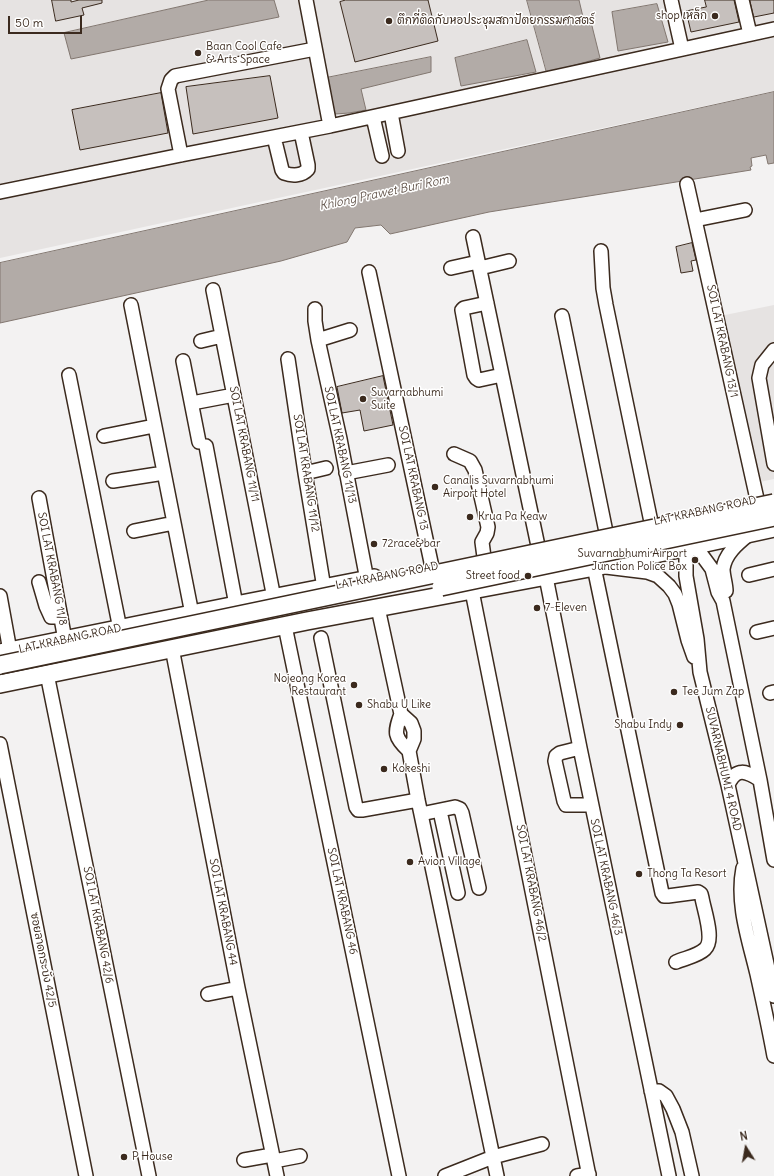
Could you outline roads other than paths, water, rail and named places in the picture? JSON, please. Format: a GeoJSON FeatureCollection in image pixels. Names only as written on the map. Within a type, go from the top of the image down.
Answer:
{"type":"FeatureCollection","features":[{"type":"Feature","properties":{"kind":"main road","name":"LAT KRABANG ROAD"},"geometry":{"type":"LineString","coordinates":[[5,652],[484,557],[774,496]]}},
{"type":"Feature","properties":{"kind":"main road"},"geometry":{"type":"LineString","coordinates":[[0,666],[774,503]]}},
{"type":"Feature","properties":{"kind":"main road"},"geometry":{"type":"LineString","coordinates":[[0,672],[273,617],[413,593],[774,517]]}},
{"type":"Feature","properties":{"kind":"main road"},"geometry":{"type":"LineString","coordinates":[[0,684],[172,648],[597,567],[692,544],[774,528]]}},
{"type":"Feature","properties":{"kind":"street"},"geometry":{"type":"LineString","coordinates":[[306,0],[330,126]]}},
{"type":"Feature","properties":{"kind":"street"},"geometry":{"type":"LineString","coordinates":[[671,0],[682,49]]}},
{"type":"Feature","properties":{"kind":"street"},"geometry":{"type":"LineString","coordinates":[[742,0],[750,34]]}},
{"type":"Feature","properties":{"kind":"street"},"geometry":{"type":"LineString","coordinates":[[0,192],[373,117],[774,29]]}},
{"type":"Feature","properties":{"kind":"street"},"geometry":{"type":"LineString","coordinates":[[180,155],[168,89],[171,80],[175,76],[315,49]]}},
{"type":"Feature","properties":{"kind":"street"},"geometry":{"type":"LineString","coordinates":[[391,113],[398,152]]}},
{"type":"Feature","properties":{"kind":"street"},"geometry":{"type":"LineString","coordinates":[[373,117],[382,156]]}},
{"type":"Feature","properties":{"kind":"street"},"geometry":{"type":"LineString","coordinates":[[274,137],[284,173],[291,175],[303,173],[308,169],[308,165],[301,132]]}},
{"type":"Feature","properties":{"kind":"street","name":"SOI LAT KRABANG 13/1"},"geometry":{"type":"LineString","coordinates":[[687,184],[749,501]]}},
{"type":"Feature","properties":{"kind":"street"},"geometry":{"type":"LineString","coordinates":[[695,220],[745,210]]}},
{"type":"Feature","properties":{"kind":"street"},"geometry":{"type":"LineString","coordinates":[[473,237],[538,546]]}},
{"type":"Feature","properties":{"kind":"street"},"geometry":{"type":"LineString","coordinates":[[601,251],[603,288],[606,305],[657,521],[682,529],[712,569],[718,592],[724,601]]}},
{"type":"Feature","properties":{"kind":"street"},"geometry":{"type":"LineString","coordinates":[[451,268],[509,261]]}},
{"type":"Feature","properties":{"kind":"street","name":"SOI LAT KRABANG 13"},"geometry":{"type":"LineString","coordinates":[[370,272],[432,567]]}},
{"type":"Feature","properties":{"kind":"street","name":"SOI LAT KRABANG 11/11"},"geometry":{"type":"LineString","coordinates":[[213,290],[274,598]]}},
{"type":"Feature","properties":{"kind":"street"},"geometry":{"type":"LineString","coordinates":[[487,303],[464,308],[462,310],[474,375],[479,380],[502,375]]}},
{"type":"Feature","properties":{"kind":"street"},"geometry":{"type":"LineString","coordinates":[[130,305],[192,614]]}},
{"type":"Feature","properties":{"kind":"street","name":"SOI LAT KRABANG 11/13"},"geometry":{"type":"LineString","coordinates":[[315,309],[318,340],[340,438],[367,580]]}},
{"type":"Feature","properties":{"kind":"street"},"geometry":{"type":"LineString","coordinates":[[562,316],[606,532]]}},
{"type":"Feature","properties":{"kind":"street"},"geometry":{"type":"LineString","coordinates":[[318,340],[350,330]]}},
{"type":"Feature","properties":{"kind":"street"},"geometry":{"type":"LineString","coordinates":[[201,341],[222,336]]}},
{"type":"Feature","properties":{"kind":"street"},"geometry":{"type":"LineString","coordinates":[[774,350],[762,365],[759,378],[774,464]]}},
{"type":"Feature","properties":{"kind":"street","name":"SOI LAT KRABANG 11/12"},"geometry":{"type":"LineString","coordinates":[[288,359],[324,588]]}},
{"type":"Feature","properties":{"kind":"street"},"geometry":{"type":"LineString","coordinates":[[183,361],[236,605]]}},
{"type":"Feature","properties":{"kind":"street"},"geometry":{"type":"LineString","coordinates":[[69,375],[120,629]]}},
{"type":"Feature","properties":{"kind":"street"},"geometry":{"type":"LineString","coordinates":[[192,403],[234,395]]}},
{"type":"Feature","properties":{"kind":"street"},"geometry":{"type":"LineString","coordinates":[[104,436],[154,426]]}},
{"type":"Feature","properties":{"kind":"street"},"geometry":{"type":"LineString","coordinates":[[454,454],[464,457],[470,461],[475,470],[488,527],[482,542],[484,557]]}},
{"type":"Feature","properties":{"kind":"street"},"geometry":{"type":"LineString","coordinates":[[346,473],[388,465]]}},
{"type":"Feature","properties":{"kind":"street"},"geometry":{"type":"LineString","coordinates":[[305,473],[326,468]]}},
{"type":"Feature","properties":{"kind":"street"},"geometry":{"type":"LineString","coordinates":[[113,481],[164,474]]}},
{"type":"Feature","properties":{"kind":"street","name":"SOI LAT KRABANG 11/8"},"geometry":{"type":"LineString","coordinates":[[38,498],[65,640]]}},
{"type":"Feature","properties":{"kind":"street","name":"SUVARNABHUMI 4 ROAD"},"geometry":{"type":"LineString","coordinates":[[749,501],[708,520],[698,530],[692,544],[686,576],[697,639],[700,672],[728,785],[774,996]]}},
{"type":"Feature","properties":{"kind":"street"},"geometry":{"type":"LineString","coordinates":[[134,531],[174,523]]}},
{"type":"Feature","properties":{"kind":"street"},"geometry":{"type":"LineString","coordinates":[[750,533],[735,546],[725,562],[723,570],[726,590],[724,601],[760,780],[774,859]]}},
{"type":"Feature","properties":{"kind":"street"},"geometry":{"type":"LineString","coordinates":[[676,962],[699,953],[708,945],[710,938],[705,911],[698,892],[664,896],[662,892],[597,567],[647,572],[658,576],[669,586],[675,594],[679,604],[688,640],[700,672]]}},
{"type":"Feature","properties":{"kind":"street"},"geometry":{"type":"LineString","coordinates":[[749,574],[774,569]]}},
{"type":"Feature","properties":{"kind":"street","name":"SOI LAT KRABANG 46/3"},"geometry":{"type":"LineString","coordinates":[[546,577],[591,805],[669,1176]]}},
{"type":"Feature","properties":{"kind":"street"},"geometry":{"type":"LineString","coordinates":[[38,582],[51,617],[61,617]]}},
{"type":"Feature","properties":{"kind":"street","name":"SOI LAT KRABANG 46/2"},"geometry":{"type":"LineString","coordinates":[[472,590],[585,1175]]}},
{"type":"Feature","properties":{"kind":"street"},"geometry":{"type":"LineString","coordinates":[[0,596],[5,652]]}},
{"type":"Feature","properties":{"kind":"street"},"geometry":{"type":"LineString","coordinates":[[378,608],[401,714],[396,734],[400,742],[409,751]]}},
{"type":"Feature","properties":{"kind":"street","name":"SOI LAT KRABANG 46"},"geometry":{"type":"LineString","coordinates":[[285,626],[399,1176]]}},
{"type":"Feature","properties":{"kind":"street"},"geometry":{"type":"LineString","coordinates":[[757,632],[774,628]]}},
{"type":"Feature","properties":{"kind":"street"},"geometry":{"type":"LineString","coordinates":[[321,638],[358,810],[418,800]]}},
{"type":"Feature","properties":{"kind":"street","name":"SOI LAT KRABANG 44"},"geometry":{"type":"LineString","coordinates":[[172,648],[238,988],[277,1176]]}},
{"type":"Feature","properties":{"kind":"street","name":"SOI LAT KRABANG 42/6"},"geometry":{"type":"LineString","coordinates":[[48,674],[149,1176]]}},
{"type":"Feature","properties":{"kind":"street"},"geometry":{"type":"LineString","coordinates":[[401,714],[411,723],[414,731],[414,739],[409,751],[418,800],[497,1176]]}},
{"type":"Feature","properties":{"kind":"street","name":"ซอยลาดกระบัง 42/5"},"geometry":{"type":"LineString","coordinates":[[0,744],[86,1176]]}},
{"type":"Feature","properties":{"kind":"street"},"geometry":{"type":"LineString","coordinates":[[580,748],[560,753],[556,756],[555,761],[566,805],[591,805]]}},
{"type":"Feature","properties":{"kind":"street"},"geometry":{"type":"LineString","coordinates":[[728,785],[730,778],[735,774],[742,772],[749,773],[760,780]]}},
{"type":"Feature","properties":{"kind":"street"},"geometry":{"type":"LineString","coordinates":[[421,814],[455,807],[460,809],[479,888]]}},
{"type":"Feature","properties":{"kind":"street"},"geometry":{"type":"LineString","coordinates":[[440,811],[458,893]]}},
{"type":"Feature","properties":{"kind":"street"},"geometry":{"type":"LineString","coordinates":[[744,860],[740,881],[742,911],[765,1006],[774,1056]]}},
{"type":"Feature","properties":{"kind":"street"},"geometry":{"type":"LineString","coordinates":[[208,994],[238,988]]}},
{"type":"Feature","properties":{"kind":"street"},"geometry":{"type":"LineString","coordinates":[[651,1091],[659,1091],[666,1096],[673,1109],[682,1132],[692,1176]]}},
{"type":"Feature","properties":{"kind":"street"},"geometry":{"type":"LineString","coordinates":[[445,1176],[493,1157],[542,1144]]}},
{"type":"Feature","properties":{"kind":"street"},"geometry":{"type":"LineString","coordinates":[[244,1160],[300,1156]]}},
{"type":"Feature","properties":{"kind":"water"},"geometry":{"type":"Polygon","coordinates":[[[209,0],[274,0],[279,17],[71,59],[64,33],[209,0]]]}},
{"type":"Feature","properties":{"kind":"water"},"geometry":{"type":"Polygon","coordinates":[[[527,0],[579,0],[583,17],[590,18],[600,58],[547,73],[527,0]]]}},
{"type":"Feature","properties":{"kind":"water"},"geometry":{"type":"Polygon","coordinates":[[[657,4],[668,42],[618,51],[612,12],[657,4]]]}},
{"type":"Feature","properties":{"kind":"water"},"geometry":{"type":"Polygon","coordinates":[[[527,40],[536,72],[461,86],[455,58],[527,40]]]}},
{"type":"Feature","properties":{"kind":"water"},"geometry":{"type":"Polygon","coordinates":[[[431,57],[431,72],[361,89],[366,110],[335,114],[326,78],[431,57]]]}},
{"type":"Feature","properties":{"kind":"water","name":"Khlong Prawet Buri Rom"},"geometry":{"type":"Polygon","coordinates":[[[774,92],[774,163],[768,164],[766,155],[751,158],[751,170],[489,212],[390,234],[381,225],[355,228],[347,242],[281,261],[0,323],[0,263],[774,92]]]}},
{"type":"Feature","properties":{"kind":"place","name":"shop เหล็ก"},"geometry":{"type":"Point","coordinates":[715,16]}},
{"type":"Feature","properties":{"kind":"place","name":"ตึกที่ติดกับหอประชุมสถาปัตยกรรมศาสตร์"},"geometry":{"type":"Point","coordinates":[389,21]}},
{"type":"Feature","properties":{"kind":"place","name":"Baan Cool Cafe & Arts Space"},"geometry":{"type":"Point","coordinates":[198,53]}},
{"type":"Feature","properties":{"kind":"place","name":"Suvarnabhumi Suite"},"geometry":{"type":"Point","coordinates":[363,399]}},
{"type":"Feature","properties":{"kind":"place","name":"Canalis Suvarnabhumi Airport Hotel"},"geometry":{"type":"Point","coordinates":[435,487]}},
{"type":"Feature","properties":{"kind":"place","name":"Krua Pa Keaw"},"geometry":{"type":"Point","coordinates":[470,517]}},
{"type":"Feature","properties":{"kind":"place","name":"72race&bar"},"geometry":{"type":"Point","coordinates":[374,544]}},
{"type":"Feature","properties":{"kind":"place","name":"Suvarnabhumi Airport Junction Police Box"},"geometry":{"type":"Point","coordinates":[695,560]}},
{"type":"Feature","properties":{"kind":"place","name":"Street food"},"geometry":{"type":"Point","coordinates":[528,576]}},
{"type":"Feature","properties":{"kind":"place","name":"7-Eleven"},"geometry":{"type":"Point","coordinates":[537,608]}},
{"type":"Feature","properties":{"kind":"place","name":"Nojeong Korea Restaurant"},"geometry":{"type":"Point","coordinates":[354,685]}},
{"type":"Feature","properties":{"kind":"place","name":"Tee Jum Zap"},"geometry":{"type":"Point","coordinates":[674,692]}},
{"type":"Feature","properties":{"kind":"place","name":"Shabu U Like"},"geometry":{"type":"Point","coordinates":[359,705]}},
{"type":"Feature","properties":{"kind":"place","name":"Shabu Indy"},"geometry":{"type":"Point","coordinates":[680,725]}},
{"type":"Feature","properties":{"kind":"place","name":"Kokeshi"},"geometry":{"type":"Point","coordinates":[384,769]}},
{"type":"Feature","properties":{"kind":"place","name":"Avion Village"},"geometry":{"type":"Point","coordinates":[410,862]}},
{"type":"Feature","properties":{"kind":"place","name":"Thong Ta Resort"},"geometry":{"type":"Point","coordinates":[639,874]}},
{"type":"Feature","properties":{"kind":"place","name":"P House"},"geometry":{"type":"Point","coordinates":[124,1157]}}]}
